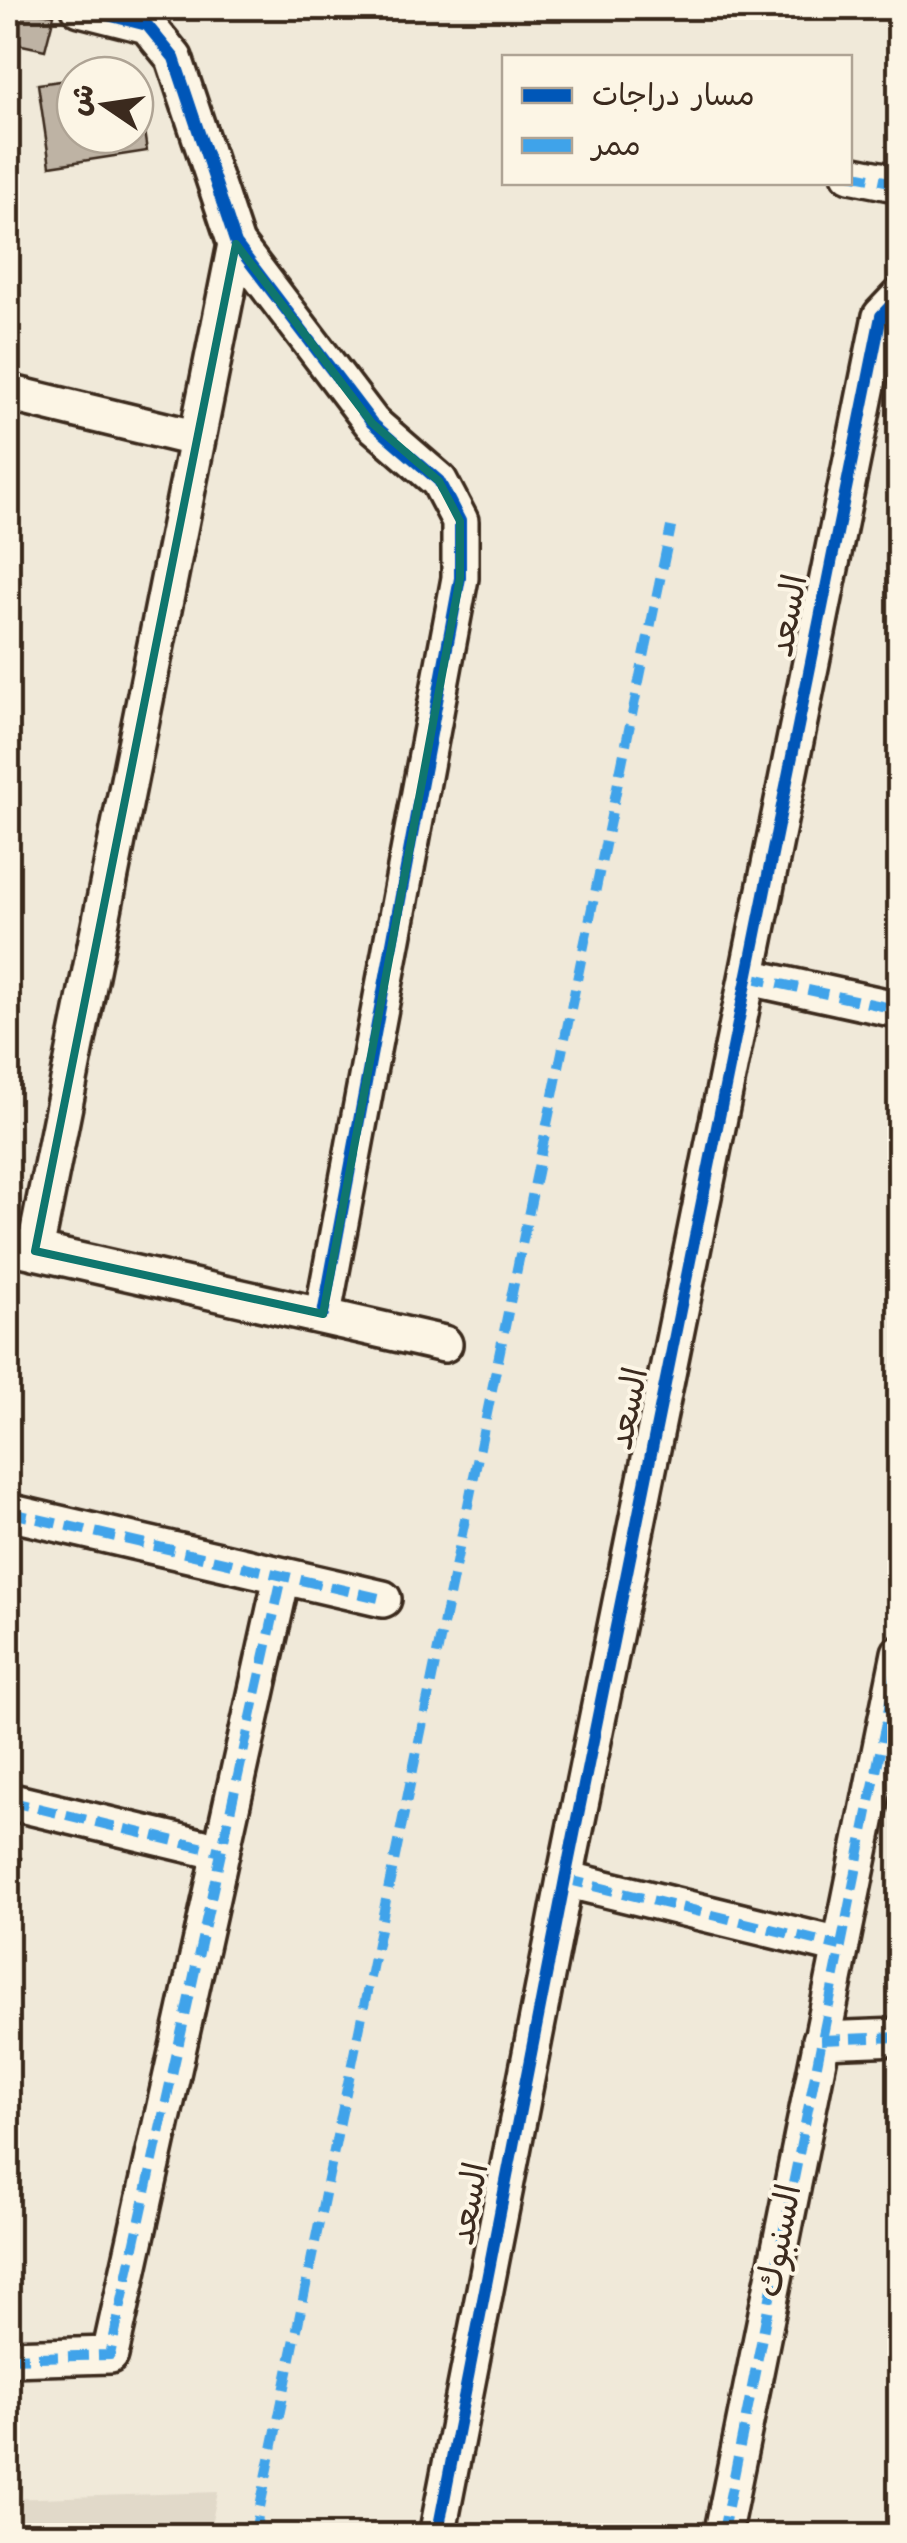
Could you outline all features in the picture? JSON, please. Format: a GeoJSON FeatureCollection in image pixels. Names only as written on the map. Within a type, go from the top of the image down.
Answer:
{"type":"FeatureCollection","features":[{"type":"Feature","properties":{"kind":"street"},"geometry":{"type":"LineString","coordinates":[[80,8],[147,25],[174,58],[236,244],[372,423],[438,481],[460,521],[460,578],[324,1314]]}},
{"type":"Feature","properties":{"kind":"street"},"geometry":{"type":"LineString","coordinates":[[852,174],[900,184]]}},
{"type":"Feature","properties":{"kind":"street"},"geometry":{"type":"LineString","coordinates":[[236,244],[21,1248],[444,1344]]}},
{"type":"Feature","properties":{"kind":"street","name":"السعد"},"geometry":{"type":"LineString","coordinates":[[438,2536],[565,1879],[750,977],[880,316],[896,297]]}},
{"type":"Feature","properties":{"kind":"street"},"geometry":{"type":"LineString","coordinates":[[8,393],[194,438]]}},
{"type":"Feature","properties":{"kind":"street"},"geometry":{"type":"LineString","coordinates":[[750,977],[900,1010]]}},
{"type":"Feature","properties":{"kind":"street"},"geometry":{"type":"LineString","coordinates":[[8,1512],[383,1599]]}},
{"type":"Feature","properties":{"kind":"street"},"geometry":{"type":"LineString","coordinates":[[8,2358],[110,2355],[282,1577]]}},
{"type":"Feature","properties":{"kind":"street","name":"السنبوك"},"geometry":{"type":"LineString","coordinates":[[722,2536],[900,1653]]}},
{"type":"Feature","properties":{"kind":"street"},"geometry":{"type":"LineString","coordinates":[[8,1801],[221,1852]]}},
{"type":"Feature","properties":{"kind":"street"},"geometry":{"type":"LineString","coordinates":[[565,1879],[840,1946]]}},
{"type":"Feature","properties":{"kind":"street"},"geometry":{"type":"LineString","coordinates":[[822,2040],[900,2037]]}},
{"type":"Feature","properties":{"kind":"highlighted area"},"geometry":{"type":"Polygon","coordinates":[[[236,244],[372,423],[439,481],[460,521],[460,578],[323,1314],[35,1251],[236,244]]]}},
{"type":"Feature","properties":{"kind":"shaded area"},"geometry":{"type":"Polygon","coordinates":[[[218,2492],[209,2535],[8,2535],[8,2499],[218,2492]]]}},
{"type":"Feature","properties":{"kind":"building"},"geometry":{"type":"Polygon","coordinates":[[[8,8],[54,15],[45,50],[8,42],[8,8]]]}},
{"type":"Feature","properties":{"kind":"building"},"geometry":{"type":"Polygon","coordinates":[[[55,82],[55,155],[121,155],[50,166],[38,84],[55,82]]]}},
{"type":"Feature","properties":{"kind":"building"},"geometry":{"type":"Polygon","coordinates":[[[8,1855],[21,1858],[8,1915],[8,1855]]]}},
{"type":"Feature","properties":{"kind":"marked path"},"geometry":{"type":"LineString","coordinates":[[852,174],[900,184]]}},
{"type":"Feature","properties":{"kind":"marked path"},"geometry":{"type":"LineString","coordinates":[[254,2536],[671,527]]}},
{"type":"Feature","properties":{"kind":"marked path"},"geometry":{"type":"LineString","coordinates":[[749,977],[900,1010]]}},
{"type":"Feature","properties":{"kind":"marked path"},"geometry":{"type":"LineString","coordinates":[[8,1512],[383,1599]]}},
{"type":"Feature","properties":{"kind":"marked path"},"geometry":{"type":"LineString","coordinates":[[8,2358],[110,2355],[282,1577]]}},
{"type":"Feature","properties":{"kind":"marked path"},"geometry":{"type":"LineString","coordinates":[[722,2536],[900,1653]]}},
{"type":"Feature","properties":{"kind":"marked path"},"geometry":{"type":"LineString","coordinates":[[8,1801],[221,1852]]}},
{"type":"Feature","properties":{"kind":"marked path"},"geometry":{"type":"LineString","coordinates":[[565,1879],[840,1946]]}},
{"type":"Feature","properties":{"kind":"marked path"},"geometry":{"type":"LineString","coordinates":[[821,2040],[900,2037]]}},
{"type":"Feature","properties":{"kind":"cycle path"},"geometry":{"type":"LineString","coordinates":[[80,8],[147,25],[174,58],[236,244],[372,423],[439,481],[460,521],[460,578],[323,1314]]}},
{"type":"Feature","properties":{"kind":"cycle path"},"geometry":{"type":"LineString","coordinates":[[437,2536],[565,1879],[881,316],[900,296]]}}]}
